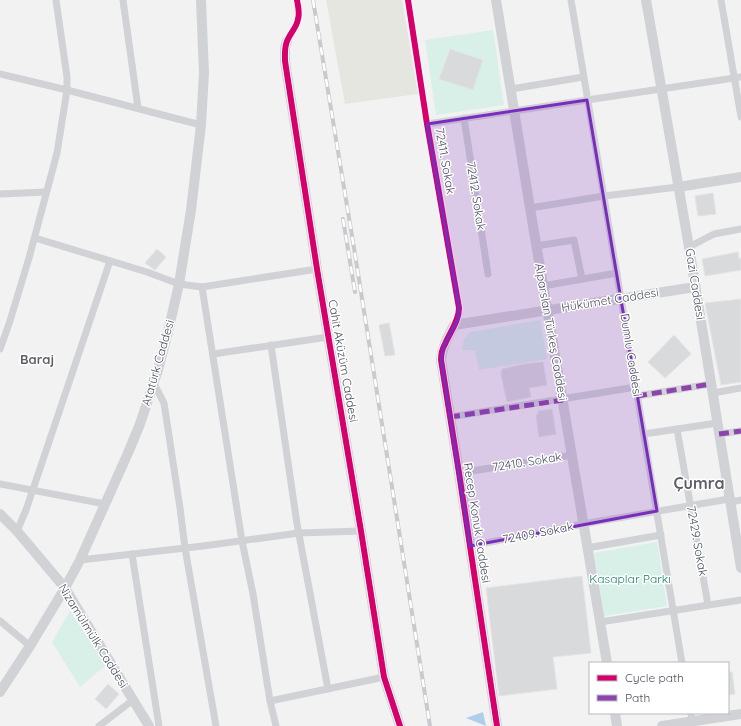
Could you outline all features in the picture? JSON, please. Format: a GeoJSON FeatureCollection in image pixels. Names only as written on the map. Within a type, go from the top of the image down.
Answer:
{"type":"FeatureCollection","features":[{"type":"Feature","properties":{"kind":"street"},"geometry":{"type":"LineString","coordinates":[[0,349],[35,238],[56,152],[67,90],[67,77],[56,0]]}},
{"type":"Feature","properties":{"kind":"street"},"geometry":{"type":"LineString","coordinates":[[123,0],[138,108]]}},
{"type":"Feature","properties":{"kind":"street","name":"Atatürk Caddesi"},"geometry":{"type":"LineString","coordinates":[[0,692],[30,646],[80,560],[128,453],[154,384],[179,284],[191,210],[201,125],[204,73],[201,0]]}},
{"type":"Feature","properties":{"kind":"street","name":"Cahit Aküzüm Caddesi"},"geometry":{"type":"LineString","coordinates":[[296,0],[299,14],[298,20],[287,41],[285,48],[285,62],[317,269],[384,677],[400,726]]}},
{"type":"Feature","properties":{"kind":"street","name":"72411. Sokak"},"geometry":{"type":"LineString","coordinates":[[408,0],[427,124],[459,308],[458,319],[454,325]]}},
{"type":"Feature","properties":{"kind":"street","name":"Alparslan Türkeş Caddesi"},"geometry":{"type":"LineString","coordinates":[[496,0],[607,662]]}},
{"type":"Feature","properties":{"kind":"street","name":"Dumlu Caddesi"},"geometry":{"type":"LineString","coordinates":[[570,0],[682,662]]}},
{"type":"Feature","properties":{"kind":"street","name":"Gazi Caddesi"},"geometry":{"type":"LineString","coordinates":[[646,0],[689,247],[741,568]]}},
{"type":"Feature","properties":{"kind":"street"},"geometry":{"type":"LineString","coordinates":[[721,0],[737,77],[741,117]]}},
{"type":"Feature","properties":{"kind":"street"},"geometry":{"type":"LineString","coordinates":[[0,74],[201,125]]}},
{"type":"Feature","properties":{"kind":"street"},"geometry":{"type":"LineString","coordinates":[[510,89],[583,77]]}},
{"type":"Feature","properties":{"kind":"street"},"geometry":{"type":"LineString","coordinates":[[427,124],[737,77]]}},
{"type":"Feature","properties":{"kind":"street","name":"72412. Sokak"},"geometry":{"type":"LineString","coordinates":[[464,118],[488,274]]}},
{"type":"Feature","properties":{"kind":"street"},"geometry":{"type":"LineString","coordinates":[[530,208],[741,177]]}},
{"type":"Feature","properties":{"kind":"street"},"geometry":{"type":"LineString","coordinates":[[0,194],[46,192]]}},
{"type":"Feature","properties":{"kind":"street"},"geometry":{"type":"LineString","coordinates":[[689,247],[714,234],[741,229]]}},
{"type":"Feature","properties":{"kind":"street"},"geometry":{"type":"LineString","coordinates":[[35,238],[146,272],[179,284],[202,287],[317,269]]}},
{"type":"Feature","properties":{"kind":"street"},"geometry":{"type":"LineString","coordinates":[[536,246],[574,240],[582,279]]}},
{"type":"Feature","properties":{"kind":"street"},"geometry":{"type":"LineString","coordinates":[[18,531],[110,261]]}},
{"type":"Feature","properties":{"kind":"street"},"geometry":{"type":"LineString","coordinates":[[543,286],[617,273]]}},
{"type":"Feature","properties":{"kind":"street"},"geometry":{"type":"LineString","coordinates":[[202,287],[242,541],[253,594],[270,701],[276,726]]}},
{"type":"Feature","properties":{"kind":"street","name":"Hükümet Caddesi"},"geometry":{"type":"LineString","coordinates":[[454,325],[695,287]]}},
{"type":"Feature","properties":{"kind":"street","name":"Recep Konuk Caddesi"},"geometry":{"type":"LineString","coordinates":[[454,325],[444,345],[441,360],[497,726]]}},
{"type":"Feature","properties":{"kind":"street"},"geometry":{"type":"LineString","coordinates":[[213,354],[328,337]]}},
{"type":"Feature","properties":{"kind":"street"},"geometry":{"type":"LineString","coordinates":[[271,345],[297,524],[328,689]]}},
{"type":"Feature","properties":{"kind":"street"},"geometry":{"type":"LineString","coordinates":[[154,384],[164,403],[185,548],[216,726]]}},
{"type":"Feature","properties":{"kind":"street"},"geometry":{"type":"LineString","coordinates":[[450,417],[563,400],[636,387]]}},
{"type":"Feature","properties":{"kind":"street"},"geometry":{"type":"LineString","coordinates":[[637,396],[712,389],[741,388]]}},
{"type":"Feature","properties":{"kind":"street"},"geometry":{"type":"LineString","coordinates":[[644,434],[718,423]]}},
{"type":"Feature","properties":{"kind":"street","name":"72429. Sokak"},"geometry":{"type":"LineString","coordinates":[[677,429],[708,605]]}},
{"type":"Feature","properties":{"kind":"street"},"geometry":{"type":"LineString","coordinates":[[719,434],[741,431]]}},
{"type":"Feature","properties":{"kind":"street","name":"72410. Sokak"},"geometry":{"type":"LineString","coordinates":[[459,473],[572,455]]}},
{"type":"Feature","properties":{"kind":"street"},"geometry":{"type":"LineString","coordinates":[[0,484],[105,504]]}},
{"type":"Feature","properties":{"kind":"street","name":"72409. Sokak"},"geometry":{"type":"LineString","coordinates":[[470,546],[690,505],[741,500]]}},
{"type":"Feature","properties":{"kind":"street","name":"Nizamülmülk Caddesi"},"geometry":{"type":"LineString","coordinates":[[0,514],[18,531],[65,588],[149,726]]}},
{"type":"Feature","properties":{"kind":"street"},"geometry":{"type":"LineString","coordinates":[[80,560],[299,533],[361,531]]}},
{"type":"Feature","properties":{"kind":"street"},"geometry":{"type":"LineString","coordinates":[[587,548],[661,535]]}},
{"type":"Feature","properties":{"kind":"street"},"geometry":{"type":"LineString","coordinates":[[132,554],[159,726]]}},
{"type":"Feature","properties":{"kind":"street"},"geometry":{"type":"LineString","coordinates":[[600,622],[741,600]]}},
{"type":"Feature","properties":{"kind":"street"},"geometry":{"type":"LineString","coordinates":[[0,622],[30,646]]}},
{"type":"Feature","properties":{"kind":"street"},"geometry":{"type":"LineString","coordinates":[[270,701],[384,677]]}},
{"type":"Feature","properties":{"kind":"street"},"geometry":{"type":"LineString","coordinates":[[99,726],[133,700]]}},
{"type":"Feature","properties":{"kind":"street"},"geometry":{"type":"LineString","coordinates":[[615,714],[617,726]]}},
{"type":"Feature","properties":{"kind":"street"},"geometry":{"type":"LineString","coordinates":[[662,726],[741,714]]}},
{"type":"Feature","properties":{"kind":"highlighted area"},"geometry":{"type":"Polygon","coordinates":[[[587,100],[657,511],[470,546],[441,360],[444,345],[458,319],[459,308],[427,124],[587,100]]]}},
{"type":"Feature","properties":{"kind":"shaded area"},"geometry":{"type":"Polygon","coordinates":[[[326,0],[402,0],[418,94],[345,104],[326,0]]]}},
{"type":"Feature","properties":{"kind":"green space"},"geometry":{"type":"Polygon","coordinates":[[[493,30],[504,105],[436,115],[425,40],[493,30]]]}},
{"type":"Feature","properties":{"kind":"green space"},"geometry":{"type":"Polygon","coordinates":[[[540,320],[547,359],[479,370],[475,350],[462,350],[464,339],[470,332],[540,320]]]}},
{"type":"Feature","properties":{"kind":"green space","name":"Kasaplar Parkı"},"geometry":{"type":"Polygon","coordinates":[[[657,542],[667,606],[604,616],[594,553],[657,542]]]}},
{"type":"Feature","properties":{"kind":"green space"},"geometry":{"type":"Polygon","coordinates":[[[70,611],[106,665],[80,687],[52,642],[70,611]]]}},
{"type":"Feature","properties":{"kind":"water"},"geometry":{"type":"Polygon","coordinates":[[[483,712],[486,726],[466,718],[483,712]]]}},
{"type":"Feature","properties":{"kind":"building"},"geometry":{"type":"Polygon","coordinates":[[[450,49],[483,60],[473,90],[439,79],[450,49]]]}},
{"type":"Feature","properties":{"kind":"building"},"geometry":{"type":"Polygon","coordinates":[[[713,193],[716,214],[698,216],[695,196],[713,193]]]}},
{"type":"Feature","properties":{"kind":"building"},"geometry":{"type":"Polygon","coordinates":[[[157,249],[166,257],[155,270],[145,263],[157,249]]]}},
{"type":"Feature","properties":{"kind":"building"},"geometry":{"type":"Polygon","coordinates":[[[738,252],[739,259],[741,258],[741,270],[705,276],[702,259],[738,252]]]}},
{"type":"Feature","properties":{"kind":"building"},"geometry":{"type":"Polygon","coordinates":[[[741,299],[741,382],[721,385],[705,303],[741,299]]]}},
{"type":"Feature","properties":{"kind":"building"},"geometry":{"type":"Polygon","coordinates":[[[389,323],[395,355],[385,356],[379,325],[389,323]]]}},
{"type":"Feature","properties":{"kind":"building"},"geometry":{"type":"Polygon","coordinates":[[[674,335],[691,354],[665,378],[648,362],[674,335]]]}},
{"type":"Feature","properties":{"kind":"building"},"geometry":{"type":"Polygon","coordinates":[[[543,362],[547,385],[529,388],[531,397],[507,402],[501,374],[502,369],[524,364],[543,362]]]}},
{"type":"Feature","properties":{"kind":"building"},"geometry":{"type":"Polygon","coordinates":[[[552,409],[556,434],[539,437],[536,415],[538,414],[538,411],[552,409]]]}},
{"type":"Feature","properties":{"kind":"building"},"geometry":{"type":"Polygon","coordinates":[[[582,576],[591,653],[553,657],[557,689],[499,696],[486,588],[582,576]]]}},
{"type":"Feature","properties":{"kind":"building"},"geometry":{"type":"Polygon","coordinates":[[[729,672],[732,672],[735,694],[729,695],[729,672]]]}},
{"type":"Feature","properties":{"kind":"building"},"geometry":{"type":"Polygon","coordinates":[[[108,684],[119,694],[106,709],[95,699],[108,684]]]}},
{"type":"Feature","properties":{"kind":"railway"},"geometry":{"type":"LineString","coordinates":[[313,0],[430,726]]}},
{"type":"Feature","properties":{"kind":"railway"},"geometry":{"type":"LineString","coordinates":[[343,219],[355,292]]}},
{"type":"Feature","properties":{"kind":"marked path"},"geometry":{"type":"LineString","coordinates":[[637,396],[711,384]]}},
{"type":"Feature","properties":{"kind":"marked path"},"geometry":{"type":"LineString","coordinates":[[450,417],[563,400]]}},
{"type":"Feature","properties":{"kind":"marked path"},"geometry":{"type":"LineString","coordinates":[[719,434],[741,431]]}},
{"type":"Feature","properties":{"kind":"cycle path"},"geometry":{"type":"LineString","coordinates":[[297,0],[299,17],[286,44],[285,61],[317,269],[384,677],[400,726]]}},
{"type":"Feature","properties":{"kind":"cycle path"},"geometry":{"type":"LineString","coordinates":[[408,0],[427,124],[459,308],[456,322],[442,350],[441,360],[497,726]]}},
{"type":"Feature","properties":{"kind":"district","name":"Baraj"},"geometry":{"type":"Point","coordinates":[37,359]}},
{"type":"Feature","properties":{"kind":"district","name":"Çumra"},"geometry":{"type":"Point","coordinates":[699,483]}}]}
